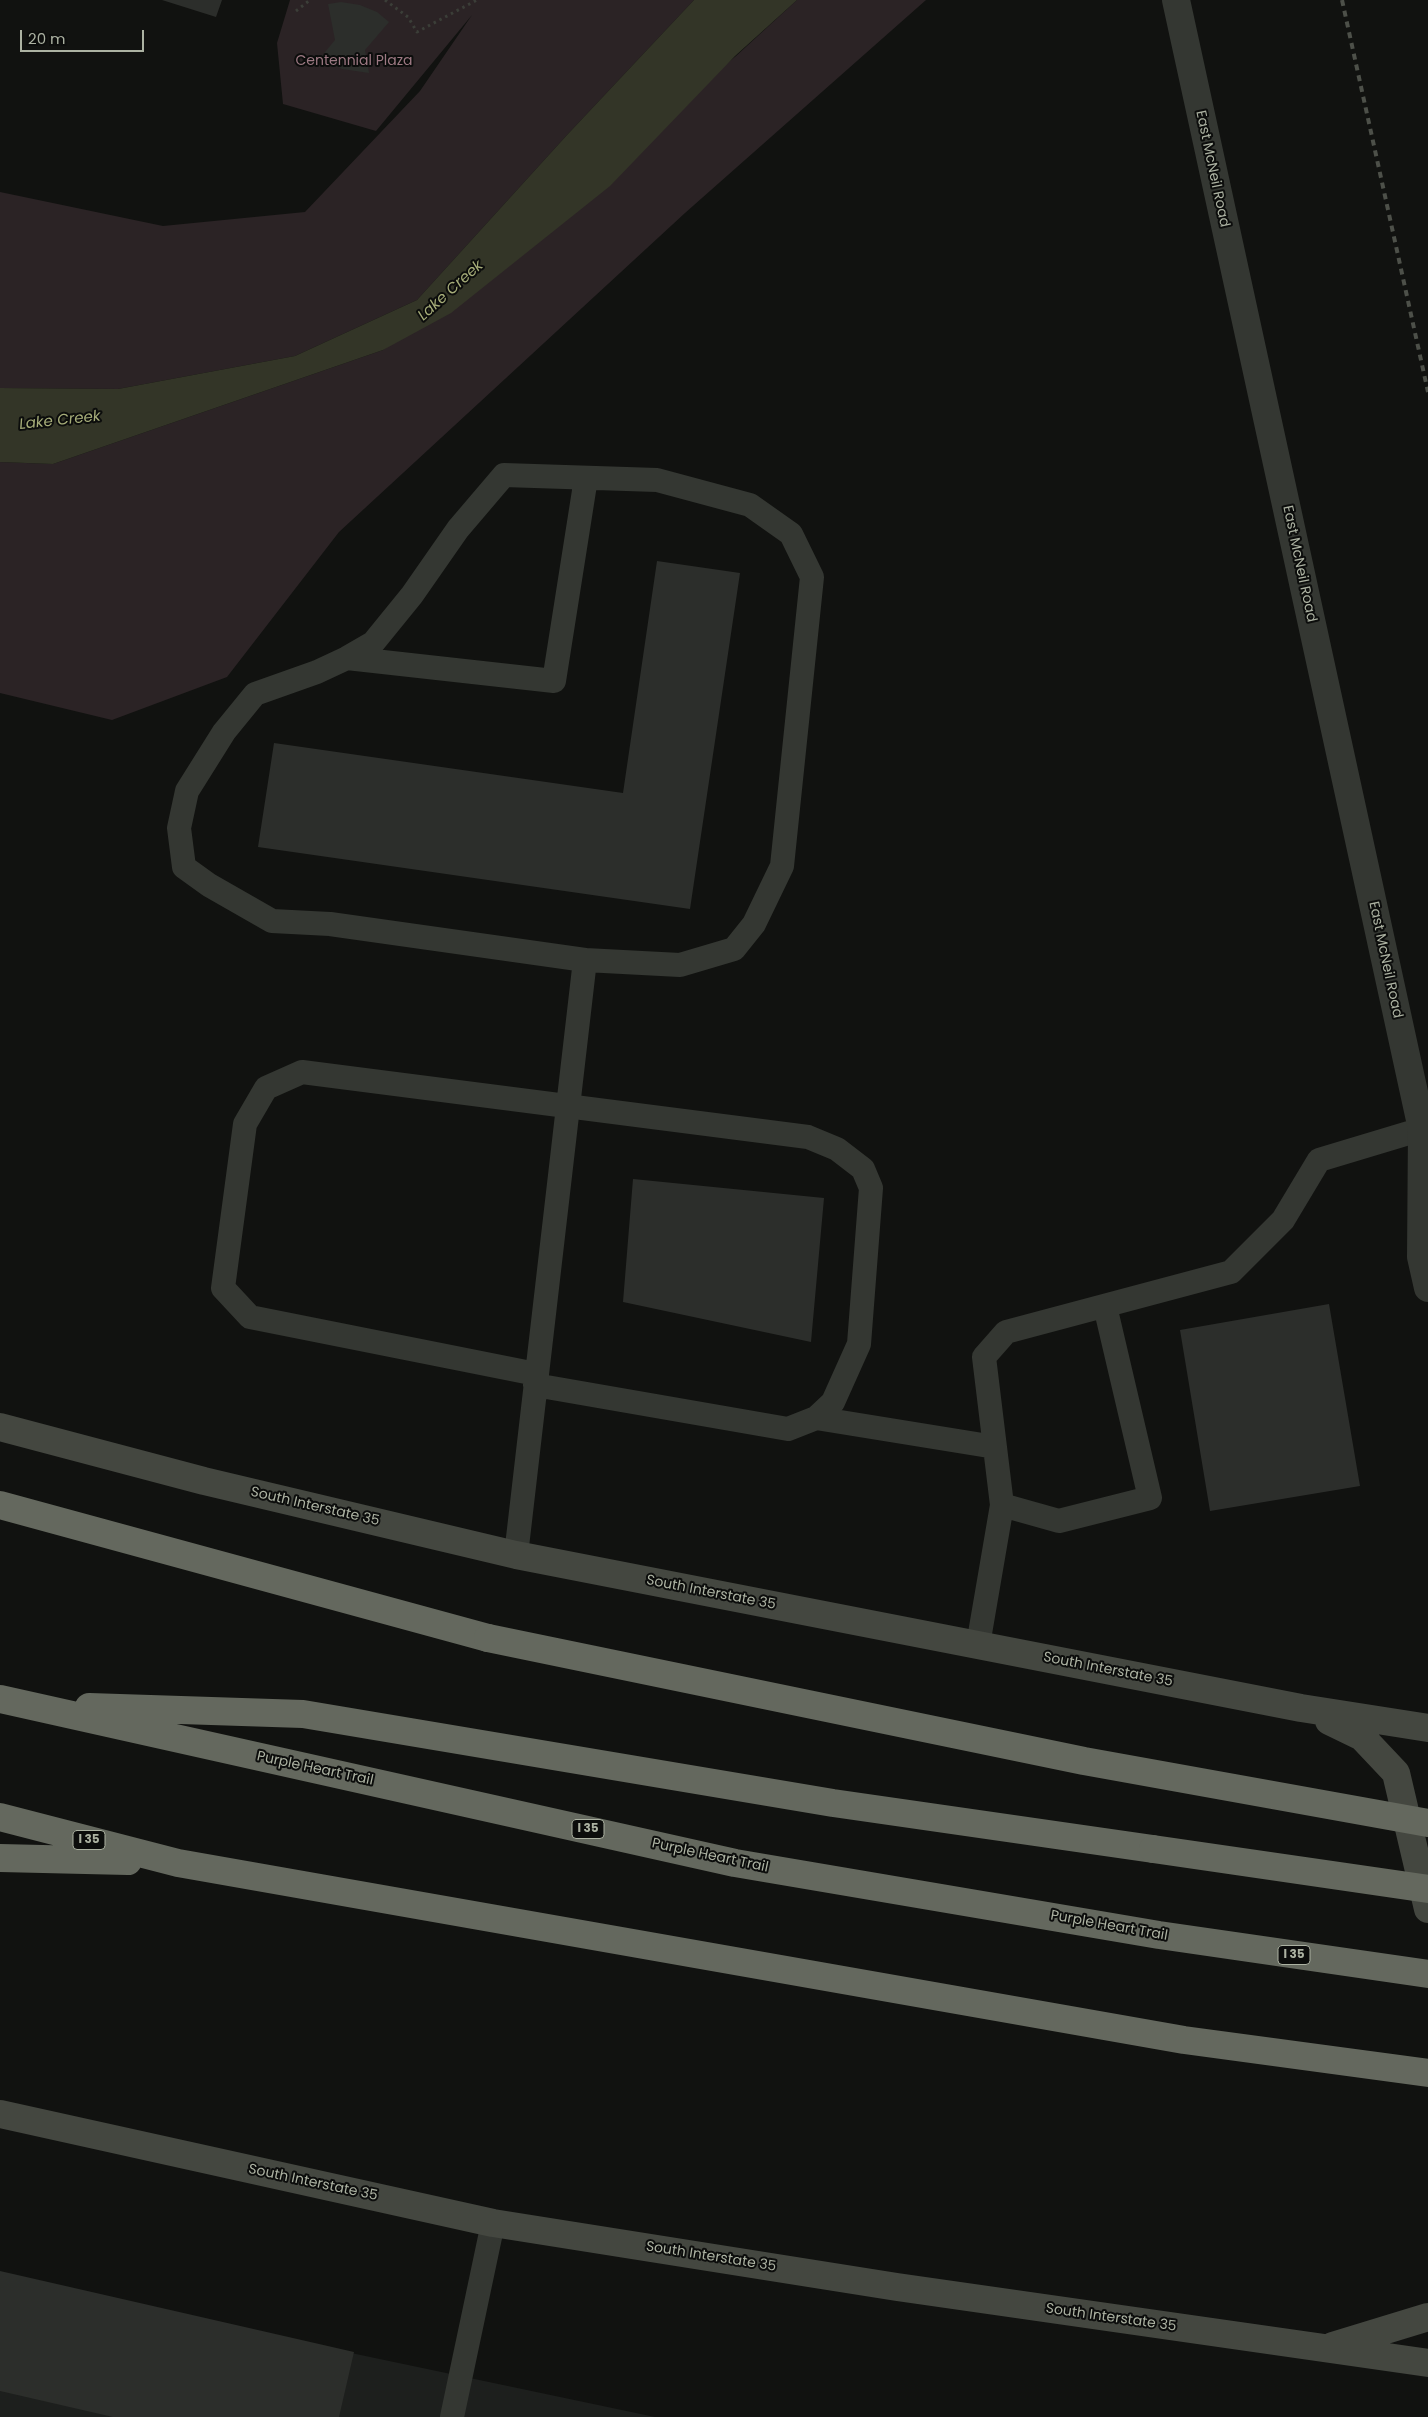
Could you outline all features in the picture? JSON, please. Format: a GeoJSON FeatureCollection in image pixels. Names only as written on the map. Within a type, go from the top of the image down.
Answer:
{"type":"FeatureCollection","features":[{"type":"Feature","properties":{"kind":"highway"},"geometry":{"type":"LineString","coordinates":[[0,1505],[488,1638],[1084,1762],[1428,1823]]}},
{"type":"Feature","properties":{"kind":"highway"},"geometry":{"type":"LineString","coordinates":[[10,1702],[303,1714],[832,1803],[1428,1888]]}},
{"type":"Feature","properties":{"kind":"highway","name":"Purple Heart Trail"},"geometry":{"type":"LineString","coordinates":[[10,1702],[735,1863],[1159,1935],[1428,1974]]}},
{"type":"Feature","properties":{"kind":"highway","name":"I 35"},"geometry":{"type":"LineString","coordinates":[[0,1817],[178,1863],[1184,2040],[1428,2073]]}},
{"type":"Feature","properties":{"kind":"highway"},"geometry":{"type":"LineString","coordinates":[[0,1858],[178,1863]]}},
{"type":"Feature","properties":{"kind":"main road","name":"South Interstate 35"},"geometry":{"type":"LineString","coordinates":[[0,1427],[204,1480],[516,1555],[1301,1708],[1428,1728]]}},
{"type":"Feature","properties":{"kind":"main road"},"geometry":{"type":"LineString","coordinates":[[1301,1708],[1362,1737],[1396,1772],[1428,1909]]}},
{"type":"Feature","properties":{"kind":"main road","name":"South Interstate 35"},"geometry":{"type":"LineString","coordinates":[[0,2114],[493,2223],[897,2287],[1428,2363]]}},
{"type":"Feature","properties":{"kind":"main road"},"geometry":{"type":"LineString","coordinates":[[1324,2349],[1428,2317]]}},
{"type":"Feature","properties":{"kind":"street","name":"East McNeil Road"},"geometry":{"type":"LineString","coordinates":[[1176,0],[1425,1134],[1421,1257],[1428,1288]]}},
{"type":"Feature","properties":{"kind":"lane"},"geometry":{"type":"LineString","coordinates":[[504,475],[586,478],[657,480],[750,505],[791,534],[812,578],[782,866],[754,924],[734,949],[680,965],[585,960],[330,924],[272,920],[209,885],[184,868],[179,828],[187,791],[224,732],[255,694],[348,658],[373,643],[412,595],[458,529],[504,475]]}},
{"type":"Feature","properties":{"kind":"lane"},"geometry":{"type":"LineString","coordinates":[[348,658],[554,681],[586,478]]}},
{"type":"Feature","properties":{"kind":"lane"},"geometry":{"type":"LineString","coordinates":[[516,1555],[585,960]]}},
{"type":"Feature","properties":{"kind":"lane"},"geometry":{"type":"LineString","coordinates":[[302,1072],[568,1106],[808,1136],[837,1149],[863,1169],[871,1188],[859,1344],[833,1402],[816,1418],[788,1429],[536,1380],[250,1317],[223,1288],[246,1124],[266,1088],[302,1072]]}},
{"type":"Feature","properties":{"kind":"lane"},"geometry":{"type":"LineString","coordinates":[[978,1645],[1002,1505],[984,1357],[1006,1332],[1231,1272],[1283,1220],[1319,1160],[1425,1134]]}},
{"type":"Feature","properties":{"kind":"lane"},"geometry":{"type":"LineString","coordinates":[[1002,1505],[1059,1521],[1150,1498],[1105,1306]]}},
{"type":"Feature","properties":{"kind":"lane"},"geometry":{"type":"LineString","coordinates":[[816,1418],[995,1447]]}},
{"type":"Feature","properties":{"kind":"lane"},"geometry":{"type":"LineString","coordinates":[[452,2417],[493,2223]]}},
{"type":"Feature","properties":{"kind":"path"},"geometry":{"type":"LineString","coordinates":[[296,11],[310,0]]}},
{"type":"Feature","properties":{"kind":"path"},"geometry":{"type":"LineString","coordinates":[[385,0],[408,17],[417,32],[477,0]]}},
{"type":"Feature","properties":{"kind":"shaded area"},"geometry":{"type":"Polygon","coordinates":[[[0,2279],[655,2417],[0,2417],[0,2279]]]}},
{"type":"Feature","properties":{"kind":"green space","name":"Centennial Plaza"},"geometry":{"type":"Polygon","coordinates":[[[290,0],[694,0],[567,135],[417,300],[295,356],[118,389],[0,388],[0,192],[163,226],[305,212],[420,91],[472,15],[376,131],[283,104],[277,43],[290,0]]]}},
{"type":"Feature","properties":{"kind":"green space"},"geometry":{"type":"Polygon","coordinates":[[[797,0],[926,0],[685,213],[339,532],[227,677],[112,720],[0,693],[0,462],[53,464],[383,350],[736,56],[797,0]]]}},
{"type":"Feature","properties":{"kind":"water","name":"Lake Creek"},"geometry":{"type":"Polygon","coordinates":[[[694,0],[797,0],[735,56],[610,186],[451,313],[383,350],[53,464],[0,462],[0,388],[118,389],[295,356],[417,300],[567,135],[694,0]]]}},
{"type":"Feature","properties":{"kind":"building"},"geometry":{"type":"Polygon","coordinates":[[[162,0],[222,0],[216,17],[162,0]]]}},
{"type":"Feature","properties":{"kind":"building"},"geometry":{"type":"Polygon","coordinates":[[[341,2],[360,5],[377,12],[389,22],[365,50],[369,73],[342,69],[321,57],[335,40],[328,4],[341,2]]]}},
{"type":"Feature","properties":{"kind":"building"},"geometry":{"type":"Polygon","coordinates":[[[657,561],[740,573],[690,909],[258,847],[274,743],[623,793],[657,561]]]}},
{"type":"Feature","properties":{"kind":"building"},"geometry":{"type":"Polygon","coordinates":[[[633,1179],[824,1198],[811,1342],[623,1302],[633,1179]]]}},
{"type":"Feature","properties":{"kind":"building"},"geometry":{"type":"Polygon","coordinates":[[[1329,1304],[1360,1486],[1210,1511],[1180,1330],[1329,1304]]]}},
{"type":"Feature","properties":{"kind":"building"},"geometry":{"type":"Polygon","coordinates":[[[0,2271],[354,2352],[339,2417],[113,2417],[0,2391],[0,2271]]]}},
{"type":"Feature","properties":{"kind":"railway"},"geometry":{"type":"LineString","coordinates":[[1342,0],[1428,392]]}}]}
